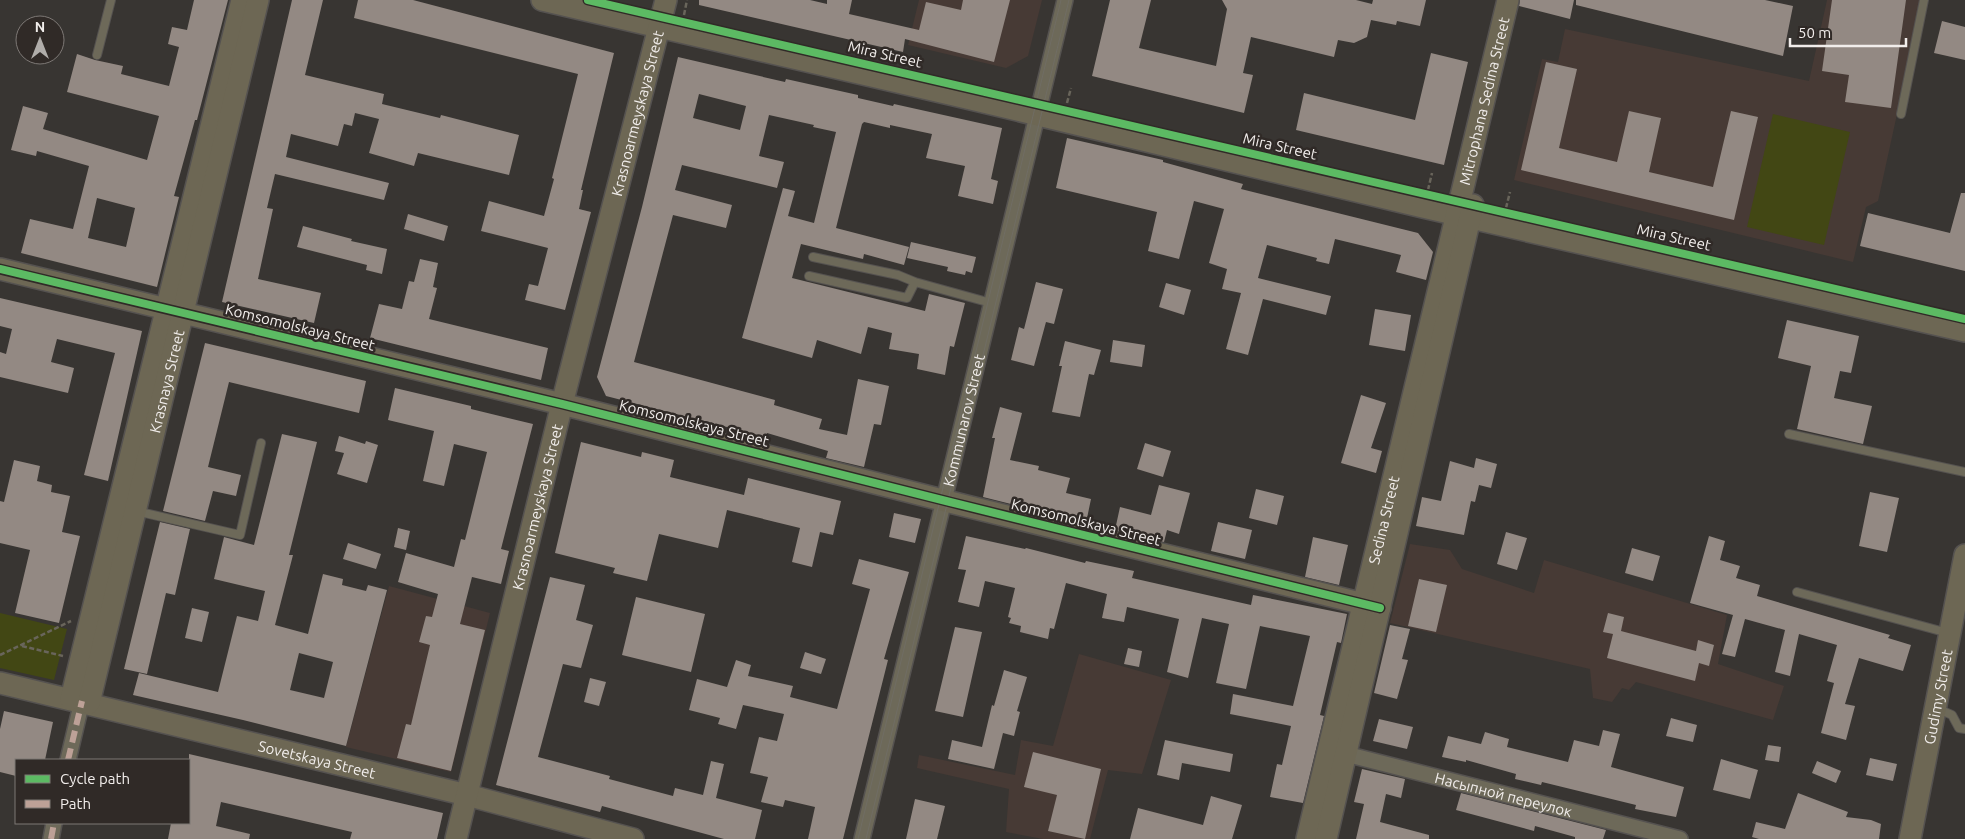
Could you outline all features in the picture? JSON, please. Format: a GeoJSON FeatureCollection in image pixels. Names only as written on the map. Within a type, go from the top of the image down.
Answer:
{"type":"FeatureCollection","features":[{"type":"Feature","properties":{"kind":"street","name":"Krasnaya Street"},"geometry":{"type":"LineString","coordinates":[[68,759],[174,310],[242,0]]}},
{"type":"Feature","properties":{"kind":"street","name":"Krasnaya Street"},"geometry":{"type":"LineString","coordinates":[[81,701],[135,510],[174,310],[258,0]]}},
{"type":"Feature","properties":{"kind":"street","name":"Mira Street"},"geometry":{"type":"LineString","coordinates":[[542,0],[662,15]]}},
{"type":"Feature","properties":{"kind":"street","name":"Mira Street"},"geometry":{"type":"LineString","coordinates":[[588,0],[662,15],[1038,109],[1965,330]]}},
{"type":"Feature","properties":{"kind":"street","name":"Kommunarov Street"},"geometry":{"type":"LineString","coordinates":[[862,839],[1065,0]]}},
{"type":"Feature","properties":{"kind":"street","name":"Mitrophana Sedina Street"},"geometry":{"type":"LineString","coordinates":[[1465,210],[1508,0]]}},
{"type":"Feature","properties":{"kind":"street","name":"Krasnoarmeyskaya Street"},"geometry":{"type":"LineString","coordinates":[[456,839],[562,404],[662,15]]}},
{"type":"Feature","properties":{"kind":"street","name":"Mira Street"},"geometry":{"type":"LineString","coordinates":[[1465,210],[1965,319]]}},
{"type":"Feature","properties":{"kind":"street","name":"Sedina Street"},"geometry":{"type":"LineString","coordinates":[[1307,839],[1336,751],[1465,210]]}},
{"type":"Feature","properties":{"kind":"street","name":"Komsomolskaya Street"},"geometry":{"type":"LineString","coordinates":[[0,269],[562,404],[943,501],[1372,606]]}},
{"type":"Feature","properties":{"kind":"street","name":"Gudimy Street"},"geometry":{"type":"LineString","coordinates":[[1910,839],[1965,555]]}},
{"type":"Feature","properties":{"kind":"street","name":"Sovetskaya Street"},"geometry":{"type":"LineString","coordinates":[[0,683],[81,701],[467,796],[633,839]]}},
{"type":"Feature","properties":{"kind":"street","name":"Sedina Street"},"geometry":{"type":"LineString","coordinates":[[1326,839],[1336,751]]}},
{"type":"Feature","properties":{"kind":"street","name":"Насыпной переулок"},"geometry":{"type":"LineString","coordinates":[[1336,751],[1680,839]]}},
{"type":"Feature","properties":{"kind":"street"},"geometry":{"type":"LineString","coordinates":[[51,839],[54,824]]}},
{"type":"Feature","properties":{"kind":"lane"},"geometry":{"type":"LineString","coordinates":[[97,55],[111,0]]}},
{"type":"Feature","properties":{"kind":"lane"},"geometry":{"type":"LineString","coordinates":[[1901,114],[1924,0]]}},
{"type":"Feature","properties":{"kind":"lane"},"geometry":{"type":"LineString","coordinates":[[813,257],[898,275],[915,282],[991,303]]}},
{"type":"Feature","properties":{"kind":"lane"},"geometry":{"type":"LineString","coordinates":[[809,276],[907,298],[915,282]]}},
{"type":"Feature","properties":{"kind":"lane"},"geometry":{"type":"LineString","coordinates":[[1790,434],[1965,472]]}},
{"type":"Feature","properties":{"kind":"lane"},"geometry":{"type":"LineString","coordinates":[[135,510],[240,535],[261,443]]}},
{"type":"Feature","properties":{"kind":"lane"},"geometry":{"type":"LineString","coordinates":[[1797,592],[1950,633]]}},
{"type":"Feature","properties":{"kind":"lane"},"geometry":{"type":"LineString","coordinates":[[1935,708],[1952,716],[1959,728],[1965,729]]}},
{"type":"Feature","properties":{"kind":"path"},"geometry":{"type":"LineString","coordinates":[[0,655],[73,621]]}},
{"type":"Feature","properties":{"kind":"path"},"geometry":{"type":"LineString","coordinates":[[21,645],[69,657]]}},
{"type":"Feature","properties":{"kind":"shaded area"},"geometry":{"type":"Polygon","coordinates":[[[919,0],[1042,0],[1028,56],[1006,68],[908,45],[919,0]]]}},
{"type":"Feature","properties":{"kind":"shaded area"},"geometry":{"type":"Polygon","coordinates":[[[1827,0],[1922,0],[1878,201],[1866,207],[1853,262],[1514,180],[1542,59],[1558,62],[1565,29],[1809,81],[1827,0]]]}},
{"type":"Feature","properties":{"kind":"shaded area"},"geometry":{"type":"Polygon","coordinates":[[[1410,544],[1450,550],[1462,569],[1534,593],[1544,560],[1727,615],[1718,664],[1784,686],[1773,720],[1636,682],[1629,690],[1622,688],[1612,702],[1593,698],[1590,669],[1390,623],[1410,544]]]}},
{"type":"Feature","properties":{"kind":"shaded area"},"geometry":{"type":"Polygon","coordinates":[[[389,586],[490,613],[451,772],[346,747],[389,586]]]}},
{"type":"Feature","properties":{"kind":"shaded area"},"geometry":{"type":"Polygon","coordinates":[[[1079,654],[1171,680],[1142,774],[1108,770],[1090,839],[1043,839],[1006,832],[1009,789],[917,768],[919,755],[1015,775],[1021,740],[1053,746],[1079,654]]]}},
{"type":"Feature","properties":{"kind":"green space"},"geometry":{"type":"Polygon","coordinates":[[[1773,114],[1850,132],[1824,245],[1747,227],[1773,114]]]}},
{"type":"Feature","properties":{"kind":"green space"},"geometry":{"type":"Polygon","coordinates":[[[0,613],[67,629],[54,680],[0,668],[0,613]]]}},
{"type":"Feature","properties":{"kind":"building"},"geometry":{"type":"Polygon","coordinates":[[[194,0],[228,0],[197,120],[195,120],[174,196],[179,197],[157,287],[21,253],[30,219],[73,229],[89,166],[37,151],[36,156],[11,150],[23,106],[48,113],[43,129],[147,160],[159,116],[67,92],[77,54],[123,66],[121,74],[169,86],[179,47],[168,44],[172,27],[187,30],[194,0]],[[97,198],[88,238],[126,247],[135,208],[97,198]]]}},
{"type":"Feature","properties":{"kind":"building"},"geometry":{"type":"Polygon","coordinates":[[[292,0],[323,0],[305,75],[384,94],[382,104],[440,118],[441,115],[519,135],[509,175],[418,153],[414,166],[369,153],[379,119],[355,113],[352,126],[344,124],[338,146],[291,134],[286,157],[389,183],[384,200],[275,174],[267,208],[273,209],[258,279],[321,293],[314,323],[222,302],[292,0]]]}},
{"type":"Feature","properties":{"kind":"building"},"geometry":{"type":"Polygon","coordinates":[[[358,0],[413,0],[614,53],[581,190],[583,190],[579,209],[591,212],[565,310],[525,300],[529,284],[538,286],[548,248],[481,231],[489,201],[544,216],[578,74],[354,18],[358,0]]]}},
{"type":"Feature","properties":{"kind":"building"},"geometry":{"type":"Polygon","coordinates":[[[699,0],[810,0],[827,4],[827,0],[852,0],[849,14],[919,30],[926,2],[961,10],[963,0],[1010,0],[994,62],[905,39],[903,52],[699,5],[699,0]]]}},
{"type":"Feature","properties":{"kind":"building"},"geometry":{"type":"Polygon","coordinates":[[[1110,0],[1151,0],[1139,48],[1216,66],[1227,9],[1222,0],[1356,0],[1372,4],[1373,0],[1426,0],[1420,26],[1397,21],[1396,25],[1371,20],[1367,37],[1354,43],[1338,40],[1334,57],[1251,37],[1243,73],[1253,75],[1244,113],[1092,76],[1110,0]]]}},
{"type":"Feature","properties":{"kind":"building"},"geometry":{"type":"Polygon","coordinates":[[[1520,0],[1574,0],[1570,19],[1519,6],[1520,0]]]}},
{"type":"Feature","properties":{"kind":"building"},"geometry":{"type":"Polygon","coordinates":[[[1576,0],[1765,0],[1793,6],[1783,56],[1576,5],[1576,0]]]}},
{"type":"Feature","properties":{"kind":"building"},"geometry":{"type":"Polygon","coordinates":[[[1832,0],[1906,0],[1891,108],[1845,102],[1849,75],[1822,71],[1832,0]]]}},
{"type":"Feature","properties":{"kind":"building"},"geometry":{"type":"Polygon","coordinates":[[[1942,21],[1965,27],[1965,60],[1934,53],[1942,21]]]}},
{"type":"Feature","properties":{"kind":"building"},"geometry":{"type":"Polygon","coordinates":[[[1431,53],[1468,62],[1444,165],[1296,130],[1304,93],[1415,120],[1431,53]]]}},
{"type":"Feature","properties":{"kind":"building"},"geometry":{"type":"Polygon","coordinates":[[[678,57],[785,82],[786,79],[858,95],[858,98],[893,106],[894,104],[1002,128],[991,179],[998,181],[993,204],[958,196],[965,166],[926,158],[932,134],[890,125],[890,128],[864,122],[836,228],[909,247],[904,265],[864,254],[863,259],[801,244],[792,278],[925,311],[929,294],[965,303],[954,347],[950,346],[945,375],[917,369],[919,354],[889,349],[892,333],[868,327],[861,354],[817,340],[812,358],[742,338],[783,188],[795,191],[788,216],[814,223],[836,132],[769,115],[759,156],[784,162],[777,188],[682,165],[675,190],[732,205],[726,228],[673,215],[634,362],[775,400],[774,405],[822,419],[819,429],[847,435],[858,379],[889,386],[881,425],[874,424],[864,467],[826,458],[828,451],[767,433],[766,437],[606,396],[597,377],[642,207],[678,57]],[[699,94],[693,118],[740,130],[746,106],[699,94]]]}},
{"type":"Feature","properties":{"kind":"building"},"geometry":{"type":"Polygon","coordinates":[[[1546,62],[1577,69],[1559,148],[1617,162],[1629,111],[1661,118],[1649,172],[1713,187],[1731,111],[1758,117],[1734,220],[1521,170],[1546,62]]]}},
{"type":"Feature","properties":{"kind":"building"},"geometry":{"type":"Polygon","coordinates":[[[1067,138],[1163,160],[1163,162],[1243,184],[1241,189],[1418,233],[1433,252],[1426,280],[1396,272],[1401,255],[1335,239],[1329,264],[1316,261],[1317,258],[1267,245],[1258,278],[1331,296],[1326,315],[1263,299],[1248,355],[1226,349],[1241,293],[1222,289],[1227,269],[1209,263],[1224,209],[1194,201],[1179,259],[1148,251],[1157,212],[1056,188],[1067,138]]]}},
{"type":"Feature","properties":{"kind":"building"},"geometry":{"type":"Polygon","coordinates":[[[1961,193],[1965,193],[1965,271],[1860,246],[1868,213],[1950,233],[1961,193]]]}},
{"type":"Feature","properties":{"kind":"building"},"geometry":{"type":"Polygon","coordinates":[[[408,214],[448,226],[444,241],[404,229],[408,214]]]}},
{"type":"Feature","properties":{"kind":"building"},"geometry":{"type":"Polygon","coordinates":[[[303,226],[352,239],[351,241],[387,249],[382,274],[366,270],[367,265],[297,247],[303,226]]]}},
{"type":"Feature","properties":{"kind":"building"},"geometry":{"type":"Polygon","coordinates":[[[911,242],[976,257],[972,273],[966,271],[965,275],[947,271],[948,267],[907,258],[911,242]]]}},
{"type":"Feature","properties":{"kind":"building"},"geometry":{"type":"Polygon","coordinates":[[[420,259],[438,263],[433,287],[437,288],[429,319],[548,348],[541,380],[370,338],[379,304],[402,309],[409,281],[414,282],[420,259]]]}},
{"type":"Feature","properties":{"kind":"building"},"geometry":{"type":"Polygon","coordinates":[[[1036,282],[1063,289],[1054,324],[1046,322],[1034,366],[1011,360],[1019,327],[1024,329],[1036,282]]]}},
{"type":"Feature","properties":{"kind":"building"},"geometry":{"type":"Polygon","coordinates":[[[1166,283],[1191,290],[1184,315],[1159,307],[1166,283]]]}},
{"type":"Feature","properties":{"kind":"building"},"geometry":{"type":"Polygon","coordinates":[[[0,298],[142,331],[108,481],[84,475],[115,353],[57,339],[51,362],[74,368],[68,393],[0,377],[0,352],[6,354],[12,329],[0,326],[0,298]]]}},
{"type":"Feature","properties":{"kind":"building"},"geometry":{"type":"Polygon","coordinates":[[[1375,309],[1411,315],[1405,351],[1369,345],[1375,309]]]}},
{"type":"Feature","properties":{"kind":"building"},"geometry":{"type":"Polygon","coordinates":[[[1787,320],[1859,336],[1851,373],[1840,371],[1834,398],[1872,406],[1863,444],[1797,429],[1811,366],[1778,358],[1787,320]]]}},
{"type":"Feature","properties":{"kind":"building"},"geometry":{"type":"Polygon","coordinates":[[[1113,340],[1145,345],[1142,367],[1110,362],[1113,340]]]}},
{"type":"Feature","properties":{"kind":"building"},"geometry":{"type":"Polygon","coordinates":[[[1065,341],[1101,350],[1094,375],[1089,374],[1080,417],[1052,412],[1062,366],[1059,366],[1065,341]]]}},
{"type":"Feature","properties":{"kind":"building"},"geometry":{"type":"Polygon","coordinates":[[[205,343],[366,381],[359,413],[229,382],[208,467],[241,475],[236,496],[213,491],[205,521],[163,511],[205,343]]]}},
{"type":"Feature","properties":{"kind":"building"},"geometry":{"type":"Polygon","coordinates":[[[395,388],[471,406],[471,409],[533,424],[501,549],[509,551],[501,584],[472,577],[460,624],[485,630],[451,771],[397,758],[406,724],[411,725],[430,645],[419,642],[426,616],[432,617],[438,594],[398,582],[406,553],[454,567],[461,539],[465,540],[487,452],[454,444],[444,486],[423,481],[434,431],[388,420],[395,388]]]}},
{"type":"Feature","properties":{"kind":"building"},"geometry":{"type":"Polygon","coordinates":[[[1361,395],[1386,403],[1371,448],[1382,451],[1376,473],[1341,463],[1361,395]]]}},
{"type":"Feature","properties":{"kind":"building"},"geometry":{"type":"Polygon","coordinates":[[[1000,407],[1022,413],[1010,460],[1039,466],[1038,470],[1070,478],[1066,493],[1091,499],[1086,523],[983,497],[995,438],[992,438],[1000,407]]]}},
{"type":"Feature","properties":{"kind":"building"},"geometry":{"type":"Polygon","coordinates":[[[282,434],[317,442],[289,555],[293,555],[275,625],[308,634],[323,574],[343,579],[342,585],[366,591],[368,585],[387,590],[346,746],[133,695],[139,673],[218,692],[237,616],[258,621],[265,591],[214,579],[224,537],[254,545],[282,434]],[[299,653],[290,690],[324,698],[333,662],[299,653]]]}},
{"type":"Feature","properties":{"kind":"building"},"geometry":{"type":"Polygon","coordinates":[[[339,436],[365,444],[366,441],[378,445],[367,483],[337,474],[344,453],[335,451],[339,436]]]}},
{"type":"Feature","properties":{"kind":"building"},"geometry":{"type":"Polygon","coordinates":[[[581,442],[641,457],[642,452],[674,460],[670,477],[744,495],[748,478],[841,501],[833,535],[820,532],[812,567],[792,562],[800,528],[727,510],[718,548],[659,534],[647,581],[613,573],[615,568],[555,553],[581,442]]]}},
{"type":"Feature","properties":{"kind":"building"},"geometry":{"type":"Polygon","coordinates":[[[1145,443],[1171,451],[1163,477],[1137,469],[1145,443]]]}},
{"type":"Feature","properties":{"kind":"building"},"geometry":{"type":"Polygon","coordinates":[[[1476,458],[1497,464],[1491,488],[1479,485],[1475,502],[1471,501],[1464,535],[1416,526],[1422,497],[1441,501],[1450,461],[1474,468],[1476,458]]]}},
{"type":"Feature","properties":{"kind":"building"},"geometry":{"type":"Polygon","coordinates":[[[14,460],[40,466],[37,481],[52,485],[51,492],[70,496],[62,532],[80,536],[59,623],[15,613],[30,550],[0,543],[0,501],[4,502],[14,460]]]}},
{"type":"Feature","properties":{"kind":"building"},"geometry":{"type":"Polygon","coordinates":[[[1159,485],[1190,493],[1179,534],[1167,530],[1164,542],[1115,530],[1120,507],[1151,515],[1159,485]]]}},
{"type":"Feature","properties":{"kind":"building"},"geometry":{"type":"Polygon","coordinates":[[[1256,489],[1284,496],[1277,525],[1249,518],[1256,489]]]}},
{"type":"Feature","properties":{"kind":"building"},"geometry":{"type":"Polygon","coordinates":[[[1870,492],[1899,498],[1887,552],[1859,546],[1870,492]]]}},
{"type":"Feature","properties":{"kind":"building"},"geometry":{"type":"Polygon","coordinates":[[[894,513],[921,519],[915,543],[889,537],[894,513]]]}},
{"type":"Feature","properties":{"kind":"building"},"geometry":{"type":"Polygon","coordinates":[[[160,522],[190,529],[175,595],[166,593],[147,674],[124,669],[160,522]]]}},
{"type":"Feature","properties":{"kind":"building"},"geometry":{"type":"Polygon","coordinates":[[[1218,522],[1252,530],[1245,559],[1211,551],[1218,522]]]}},
{"type":"Feature","properties":{"kind":"building"},"geometry":{"type":"Polygon","coordinates":[[[398,528],[410,531],[406,550],[394,547],[398,528]]]}},
{"type":"Feature","properties":{"kind":"building"},"geometry":{"type":"Polygon","coordinates":[[[1506,532],[1527,538],[1517,570],[1497,564],[1506,532]]]}},
{"type":"Feature","properties":{"kind":"building"},"geometry":{"type":"Polygon","coordinates":[[[966,536],[1026,548],[1085,563],[1086,561],[1134,571],[1132,578],[1251,605],[1253,595],[1347,614],[1341,643],[1337,642],[1320,715],[1324,716],[1303,803],[1270,797],[1277,764],[1282,765],[1291,726],[1230,714],[1233,694],[1293,706],[1310,636],[1260,626],[1246,689],[1216,683],[1229,624],[1202,618],[1188,678],[1167,672],[1179,619],[1127,607],[1124,622],[1102,618],[1107,594],[1066,583],[1054,629],[1050,628],[1048,639],[1020,632],[1021,626],[1009,623],[1011,618],[1008,617],[1015,588],[985,581],[979,607],[958,602],[966,570],[958,569],[966,536]]]}},
{"type":"Feature","properties":{"kind":"building"},"geometry":{"type":"Polygon","coordinates":[[[1709,536],[1725,541],[1720,560],[1740,566],[1736,578],[1760,585],[1757,596],[1890,635],[1888,638],[1911,645],[1903,671],[1859,658],[1845,704],[1855,706],[1846,740],[1821,733],[1834,683],[1827,681],[1837,645],[1799,634],[1790,676],[1775,672],[1785,630],[1745,619],[1735,657],[1722,654],[1733,615],[1690,603],[1709,536]]]}},
{"type":"Feature","properties":{"kind":"building"},"geometry":{"type":"Polygon","coordinates":[[[1313,537],[1348,545],[1339,585],[1305,577],[1313,537]]]}},
{"type":"Feature","properties":{"kind":"building"},"geometry":{"type":"Polygon","coordinates":[[[348,543],[381,554],[376,569],[343,559],[348,543]]]}},
{"type":"Feature","properties":{"kind":"building"},"geometry":{"type":"Polygon","coordinates":[[[1632,548],[1660,556],[1653,581],[1625,573],[1632,548]]]}},
{"type":"Feature","properties":{"kind":"building"},"geometry":{"type":"Polygon","coordinates":[[[859,559],[909,572],[884,659],[888,660],[843,839],[808,839],[815,807],[785,800],[783,807],[761,802],[768,777],[750,773],[759,737],[777,741],[784,714],[743,705],[736,729],[718,724],[720,718],[689,710],[697,679],[727,687],[736,660],[751,665],[748,676],[793,686],[790,697],[837,709],[870,589],[852,584],[859,559]]]}},
{"type":"Feature","properties":{"kind":"building"},"geometry":{"type":"Polygon","coordinates":[[[550,577],[585,585],[576,620],[593,625],[581,668],[563,664],[538,757],[610,776],[609,779],[673,796],[675,788],[703,795],[711,761],[724,764],[716,798],[762,810],[755,839],[724,839],[602,806],[600,812],[496,785],[550,577]]]}},
{"type":"Feature","properties":{"kind":"building"},"geometry":{"type":"Polygon","coordinates":[[[1419,579],[1447,585],[1436,632],[1408,626],[1419,579]]]}},
{"type":"Feature","properties":{"kind":"building"},"geometry":{"type":"Polygon","coordinates":[[[636,597],[705,614],[691,672],[622,655],[636,597]]]}},
{"type":"Feature","properties":{"kind":"building"},"geometry":{"type":"Polygon","coordinates":[[[192,608],[209,612],[202,642],[185,638],[192,608]]]}},
{"type":"Feature","properties":{"kind":"building"},"geometry":{"type":"Polygon","coordinates":[[[1608,613],[1624,617],[1621,631],[1696,651],[1698,640],[1714,645],[1709,666],[1699,663],[1695,681],[1607,658],[1613,634],[1603,632],[1608,613]]]}},
{"type":"Feature","properties":{"kind":"building"},"geometry":{"type":"Polygon","coordinates":[[[1390,625],[1410,629],[1402,659],[1408,660],[1397,699],[1374,693],[1390,625]]]}},
{"type":"Feature","properties":{"kind":"building"},"geometry":{"type":"Polygon","coordinates":[[[955,627],[982,632],[963,717],[935,711],[955,627]]]}},
{"type":"Feature","properties":{"kind":"building"},"geometry":{"type":"Polygon","coordinates":[[[1128,648],[1142,651],[1139,667],[1124,664],[1128,648]]]}},
{"type":"Feature","properties":{"kind":"building"},"geometry":{"type":"Polygon","coordinates":[[[805,652],[826,659],[821,674],[800,668],[805,652]]]}},
{"type":"Feature","properties":{"kind":"building"},"geometry":{"type":"Polygon","coordinates":[[[1004,670],[1027,677],[1017,711],[1020,712],[1014,736],[1003,733],[994,769],[948,759],[952,740],[982,747],[992,705],[994,706],[1004,670]]]}},
{"type":"Feature","properties":{"kind":"building"},"geometry":{"type":"Polygon","coordinates":[[[590,678],[606,682],[599,706],[584,702],[590,678]]]}},
{"type":"Feature","properties":{"kind":"building"},"geometry":{"type":"Polygon","coordinates":[[[4,711],[53,722],[45,759],[15,759],[15,776],[0,772],[0,729],[4,711]]]}},
{"type":"Feature","properties":{"kind":"building"},"geometry":{"type":"Polygon","coordinates":[[[1671,718],[1697,725],[1693,742],[1666,736],[1671,718]]]}},
{"type":"Feature","properties":{"kind":"building"},"geometry":{"type":"Polygon","coordinates":[[[1379,719],[1413,727],[1407,749],[1373,741],[1379,719]]]}},
{"type":"Feature","properties":{"kind":"building"},"geometry":{"type":"Polygon","coordinates":[[[1603,730],[1620,734],[1611,767],[1684,787],[1676,817],[1635,809],[1636,805],[1542,782],[1541,785],[1515,779],[1516,774],[1466,760],[1466,762],[1442,757],[1448,736],[1481,744],[1485,732],[1509,739],[1507,747],[1568,762],[1574,740],[1599,746],[1603,730]]]}},
{"type":"Feature","properties":{"kind":"building"},"geometry":{"type":"Polygon","coordinates":[[[1165,740],[1233,754],[1230,772],[1182,763],[1179,780],[1157,775],[1165,740]]]}},
{"type":"Feature","properties":{"kind":"building"},"geometry":{"type":"Polygon","coordinates":[[[1768,745],[1781,747],[1779,762],[1765,760],[1768,745]]]}},
{"type":"Feature","properties":{"kind":"building"},"geometry":{"type":"Polygon","coordinates":[[[1033,752],[1101,769],[1085,839],[1048,831],[1057,795],[1024,787],[1033,752]]]}},
{"type":"Feature","properties":{"kind":"building"},"geometry":{"type":"Polygon","coordinates":[[[189,754],[443,813],[437,839],[350,839],[352,832],[221,802],[216,826],[250,834],[249,839],[168,839],[171,824],[190,824],[189,754]]]}},
{"type":"Feature","properties":{"kind":"building"},"geometry":{"type":"Polygon","coordinates":[[[1870,758],[1897,764],[1893,781],[1866,775],[1870,758]]]}},
{"type":"Feature","properties":{"kind":"building"},"geometry":{"type":"Polygon","coordinates":[[[1721,759],[1758,770],[1750,799],[1713,790],[1721,759]]]}},
{"type":"Feature","properties":{"kind":"building"},"geometry":{"type":"Polygon","coordinates":[[[1817,761],[1841,771],[1836,783],[1812,773],[1817,761]]]}},
{"type":"Feature","properties":{"kind":"building"},"geometry":{"type":"Polygon","coordinates":[[[1362,769],[1405,779],[1401,798],[1386,794],[1380,822],[1429,835],[1429,839],[1356,839],[1364,804],[1354,802],[1362,769]]]}},
{"type":"Feature","properties":{"kind":"building"},"geometry":{"type":"Polygon","coordinates":[[[1461,793],[1606,830],[1603,839],[1575,839],[1575,837],[1535,826],[1534,831],[1456,810],[1461,793]]]}},
{"type":"Feature","properties":{"kind":"building"},"geometry":{"type":"Polygon","coordinates":[[[1798,793],[1848,812],[1846,817],[1871,820],[1881,824],[1879,839],[1759,839],[1752,837],[1756,822],[1785,829],[1798,793]]]}},
{"type":"Feature","properties":{"kind":"building"},"geometry":{"type":"Polygon","coordinates":[[[1211,796],[1242,805],[1232,839],[1130,839],[1138,808],[1203,825],[1211,796]]]}},
{"type":"Feature","properties":{"kind":"building"},"geometry":{"type":"Polygon","coordinates":[[[915,799],[945,806],[937,839],[906,839],[915,799]]]}},
{"type":"Feature","properties":{"kind":"tram line"},"geometry":{"type":"LineString","coordinates":[[858,839],[1061,0]]}},
{"type":"Feature","properties":{"kind":"tram line"},"geometry":{"type":"LineString","coordinates":[[866,839],[1069,0]]}},
{"type":"Feature","properties":{"kind":"marked path"},"geometry":{"type":"LineString","coordinates":[[68,759],[82,701]]}},
{"type":"Feature","properties":{"kind":"marked path"},"geometry":{"type":"LineString","coordinates":[[51,839],[54,824]]}},
{"type":"Feature","properties":{"kind":"cycle path"},"geometry":{"type":"LineString","coordinates":[[588,0],[1965,319]]}},
{"type":"Feature","properties":{"kind":"cycle path"},"geometry":{"type":"LineString","coordinates":[[0,269],[562,404],[1380,608]]}}]}
